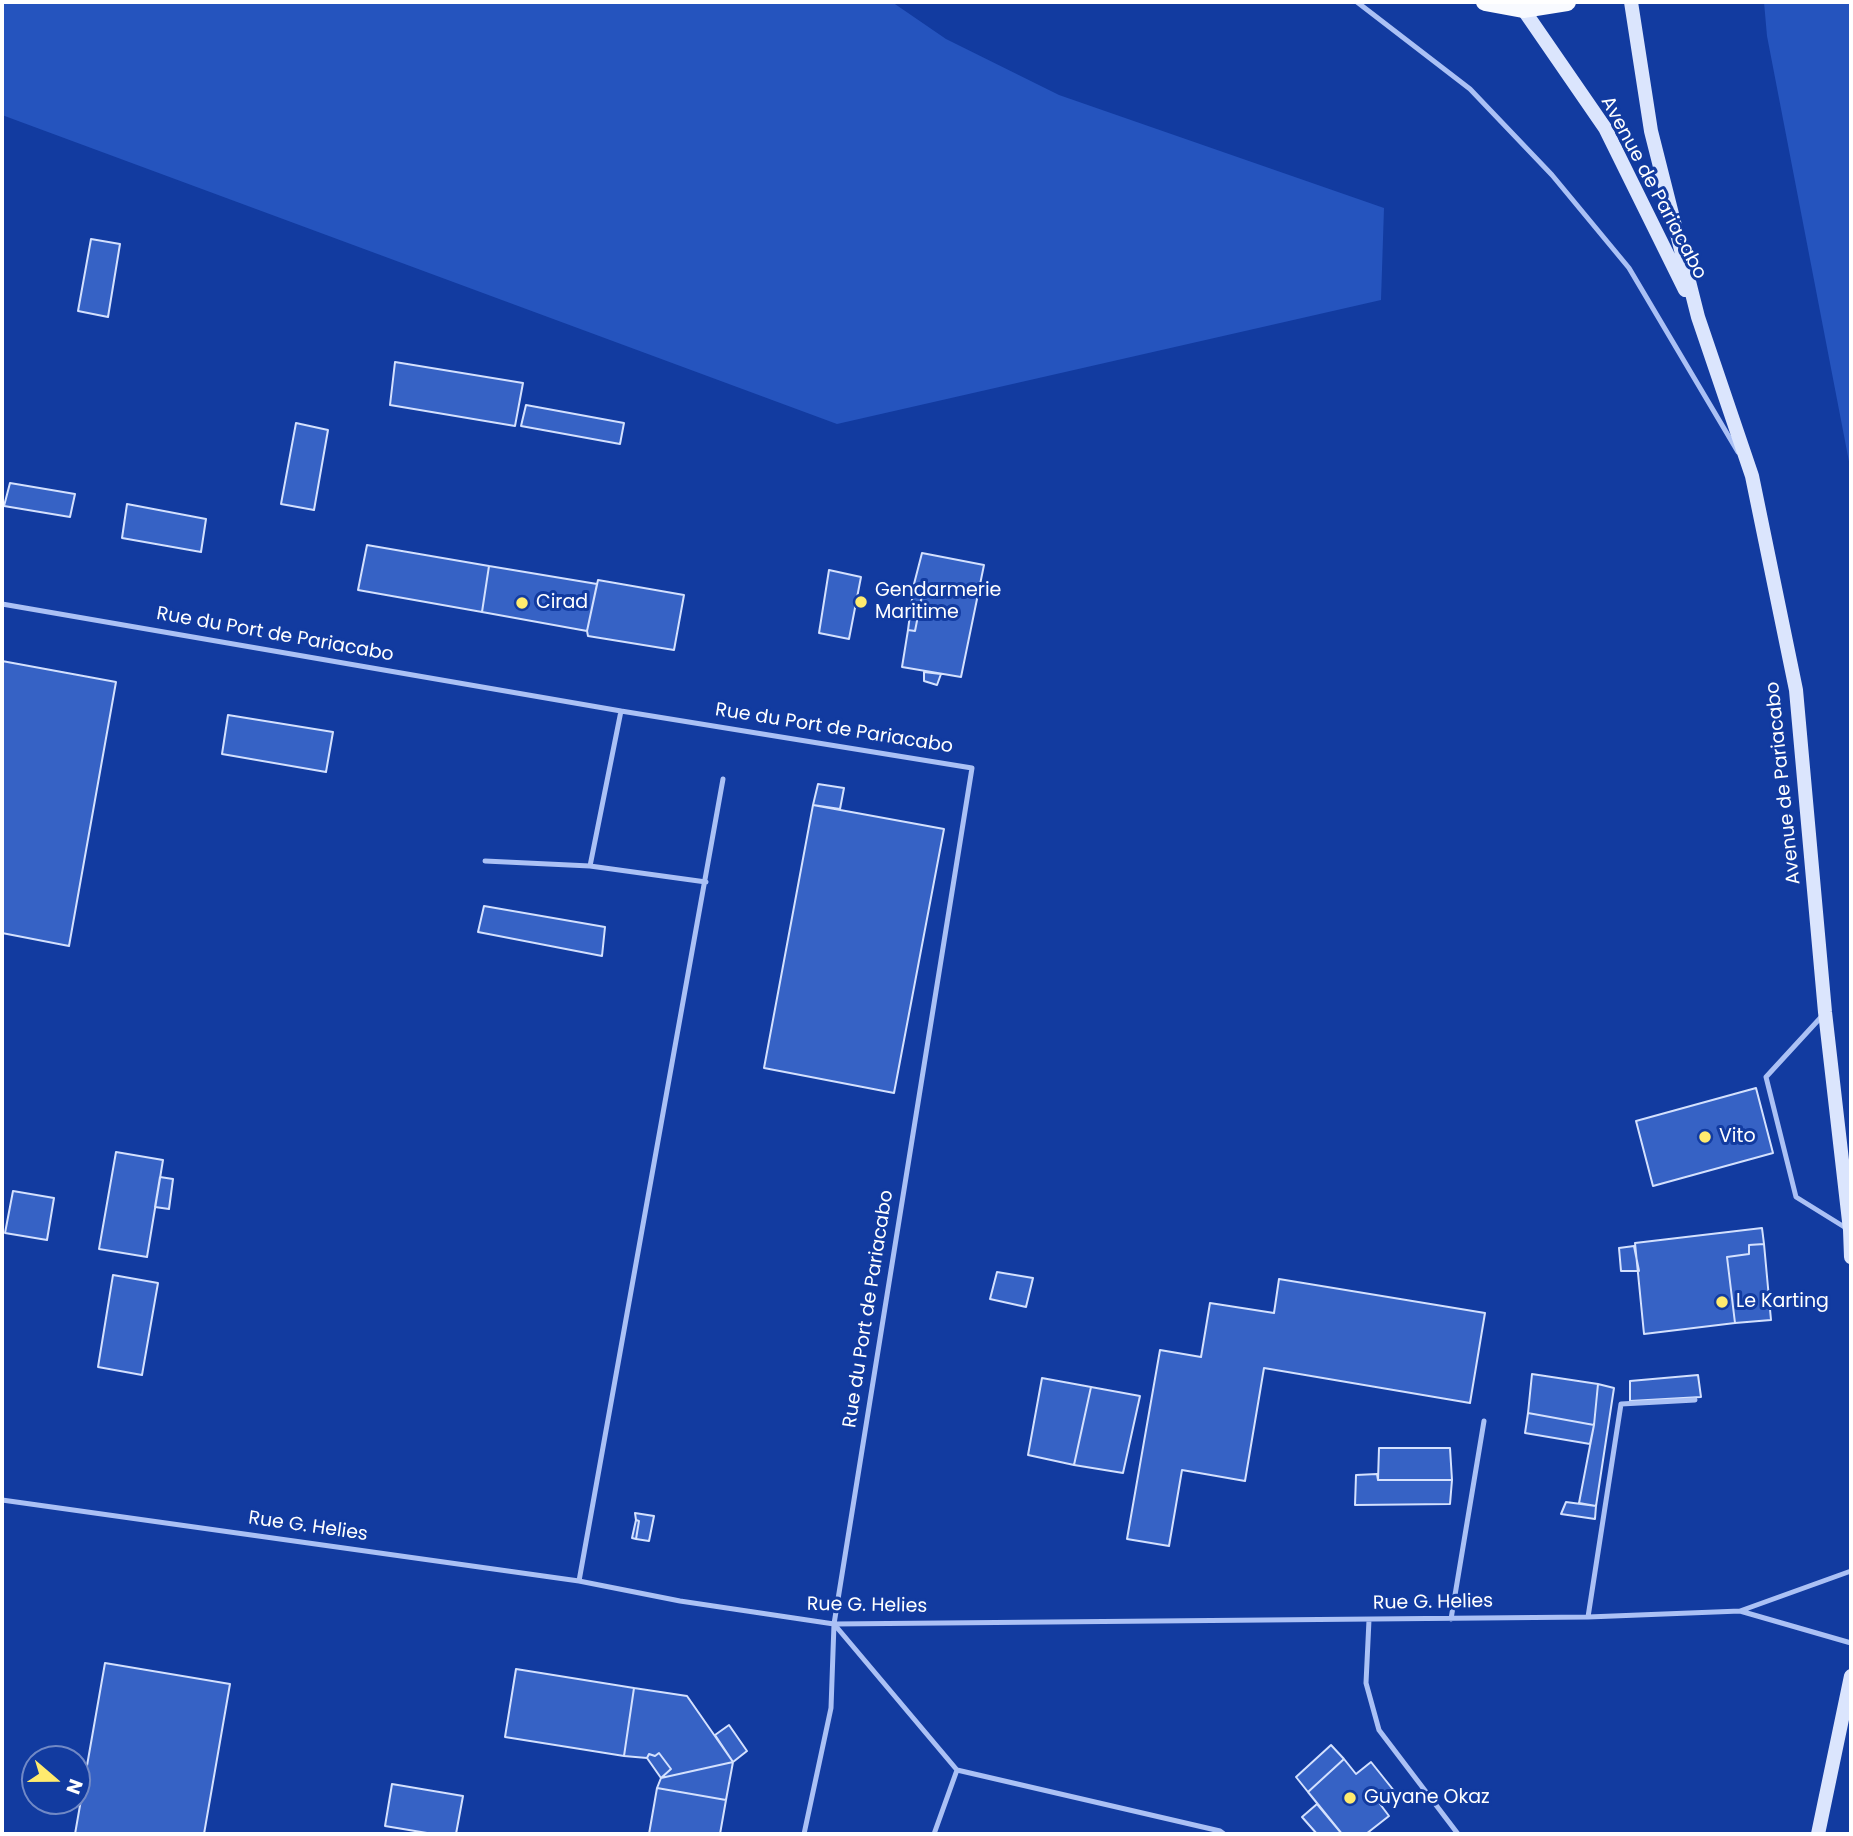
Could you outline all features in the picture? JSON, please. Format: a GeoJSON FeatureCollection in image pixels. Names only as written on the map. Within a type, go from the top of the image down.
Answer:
{"type":"FeatureCollection","features":[{"type":"Feature","properties":{"kind":"main road"},"geometry":{"type":"LineString","coordinates":[[1485,2],[1523,9],[1567,2]]}},
{"type":"Feature","properties":{"kind":"main road","name":"Avenue de Pariacabo"},"geometry":{"type":"LineString","coordinates":[[1632,2],[1651,131],[1698,317],[1752,476],[1796,690],[1825,1012],[1851,1258]]}},
{"type":"Feature","properties":{"kind":"main road","name":"Avenue de Pariacabo"},"geometry":{"type":"LineString","coordinates":[[1523,9],[1605,128],[1698,317]]}},
{"type":"Feature","properties":{"kind":"main road"},"geometry":{"type":"LineString","coordinates":[[1818,1834],[1851,1676]]}},
{"type":"Feature","properties":{"kind":"lane"},"geometry":{"type":"LineString","coordinates":[[1357,2],[1470,89],[1569,196],[1629,268],[1752,476]]}},
{"type":"Feature","properties":{"kind":"lane","name":"Rue du Port de Pariacabo"},"geometry":{"type":"LineString","coordinates":[[2,604],[621,711],[972,768],[834,1624]]}},
{"type":"Feature","properties":{"kind":"lane"},"geometry":{"type":"LineString","coordinates":[[590,866],[621,711]]}},
{"type":"Feature","properties":{"kind":"lane"},"geometry":{"type":"LineString","coordinates":[[579,1581],[723,779]]}},
{"type":"Feature","properties":{"kind":"lane"},"geometry":{"type":"LineString","coordinates":[[485,861],[590,866],[706,882]]}},
{"type":"Feature","properties":{"kind":"lane"},"geometry":{"type":"LineString","coordinates":[[1825,1012],[1766,1077],[1796,1197],[1850,1230]]}},
{"type":"Feature","properties":{"kind":"lane"},"geometry":{"type":"LineString","coordinates":[[1588,1617],[1621,1404],[1695,1400]]}},
{"type":"Feature","properties":{"kind":"lane"},"geometry":{"type":"LineString","coordinates":[[1451,1619],[1485,1421]]}},
{"type":"Feature","properties":{"kind":"lane","name":"Rue G. Helies"},"geometry":{"type":"LineString","coordinates":[[2,1500],[579,1581],[680,1601],[834,1624],[1451,1619],[1741,1611],[1851,1571]]}},
{"type":"Feature","properties":{"kind":"lane","name":"Rue G. Helies"},"geometry":{"type":"LineString","coordinates":[[1741,1611],[1851,1643]]}},
{"type":"Feature","properties":{"kind":"lane"},"geometry":{"type":"LineString","coordinates":[[1369,1620],[1366,1683],[1379,1730],[1458,1834]]}},
{"type":"Feature","properties":{"kind":"lane"},"geometry":{"type":"LineString","coordinates":[[834,1624],[957,1770],[1224,1834]]}},
{"type":"Feature","properties":{"kind":"lane"},"geometry":{"type":"LineString","coordinates":[[804,1834],[831,1709],[834,1624]]}},
{"type":"Feature","properties":{"kind":"lane"},"geometry":{"type":"LineString","coordinates":[[934,1834],[957,1770]]}},
{"type":"Feature","properties":{"kind":"shaded area"},"geometry":{"type":"Polygon","coordinates":[[[2,2],[892,2],[946,39],[1059,95],[1384,208],[1381,300],[837,424],[2,115],[2,2]]]}},
{"type":"Feature","properties":{"kind":"shaded area"},"geometry":{"type":"Polygon","coordinates":[[[1764,2],[1851,2],[1851,472],[1767,36],[1764,2]]]}},
{"type":"Feature","properties":{"kind":"building"},"geometry":{"type":"Polygon","coordinates":[[[91,239],[120,244],[108,317],[78,311],[91,239]]]}},
{"type":"Feature","properties":{"kind":"building"},"geometry":{"type":"Polygon","coordinates":[[[395,362],[523,383],[515,426],[390,405],[395,362]]]}},
{"type":"Feature","properties":{"kind":"building"},"geometry":{"type":"Polygon","coordinates":[[[526,405],[624,423],[620,444],[521,426],[526,405]]]}},
{"type":"Feature","properties":{"kind":"building"},"geometry":{"type":"Polygon","coordinates":[[[296,423],[328,430],[314,510],[281,504],[296,423]]]}},
{"type":"Feature","properties":{"kind":"building"},"geometry":{"type":"Polygon","coordinates":[[[10,483],[75,494],[70,517],[4,506],[10,483]]]}},
{"type":"Feature","properties":{"kind":"building"},"geometry":{"type":"Polygon","coordinates":[[[127,504],[206,519],[201,552],[122,538],[127,504]]]}},
{"type":"Feature","properties":{"kind":"building"},"geometry":{"type":"Polygon","coordinates":[[[367,545],[489,566],[482,612],[358,590],[367,545]]]}},
{"type":"Feature","properties":{"kind":"building"},"geometry":{"type":"Polygon","coordinates":[[[922,553],[984,565],[961,677],[902,667],[908,630],[915,631],[924,585],[914,584],[922,553]]]}},
{"type":"Feature","properties":{"kind":"building"},"geometry":{"type":"Polygon","coordinates":[[[489,566],[597,584],[587,631],[482,612],[489,566]]]}},
{"type":"Feature","properties":{"kind":"building"},"geometry":{"type":"Polygon","coordinates":[[[829,570],[861,577],[849,639],[819,633],[829,570]]]}},
{"type":"Feature","properties":{"kind":"building"},"geometry":{"type":"Polygon","coordinates":[[[598,580],[684,595],[674,650],[588,636],[598,580]]]}},
{"type":"Feature","properties":{"kind":"building"},"geometry":{"type":"Polygon","coordinates":[[[914,584],[924,585],[915,631],[908,630],[914,584]]]}},
{"type":"Feature","properties":{"kind":"building"},"geometry":{"type":"Polygon","coordinates":[[[2,661],[116,682],[69,946],[2,933],[2,661]]]}},
{"type":"Feature","properties":{"kind":"building"},"geometry":{"type":"Polygon","coordinates":[[[924,672],[941,674],[937,685],[924,681],[924,672]]]}},
{"type":"Feature","properties":{"kind":"building"},"geometry":{"type":"Polygon","coordinates":[[[228,715],[333,732],[326,772],[222,754],[228,715]]]}},
{"type":"Feature","properties":{"kind":"building"},"geometry":{"type":"Polygon","coordinates":[[[818,784],[844,788],[840,809],[813,805],[818,784]]]}},
{"type":"Feature","properties":{"kind":"building"},"geometry":{"type":"Polygon","coordinates":[[[813,805],[944,829],[894,1093],[764,1068],[813,805]]]}},
{"type":"Feature","properties":{"kind":"building"},"geometry":{"type":"Polygon","coordinates":[[[484,906],[605,927],[602,956],[478,932],[484,906]]]}},
{"type":"Feature","properties":{"kind":"building","name":"Vito"},"geometry":{"type":"Polygon","coordinates":[[[1756,1088],[1773,1153],[1653,1186],[1636,1121],[1756,1088]]]}},
{"type":"Feature","properties":{"kind":"building"},"geometry":{"type":"Polygon","coordinates":[[[116,1152],[163,1160],[147,1257],[99,1249],[116,1152]]]}},
{"type":"Feature","properties":{"kind":"building"},"geometry":{"type":"Polygon","coordinates":[[[160,1177],[173,1179],[169,1209],[155,1207],[160,1177]]]}},
{"type":"Feature","properties":{"kind":"building"},"geometry":{"type":"Polygon","coordinates":[[[13,1191],[54,1198],[47,1240],[5,1233],[13,1191]]]}},
{"type":"Feature","properties":{"kind":"building"},"geometry":{"type":"Polygon","coordinates":[[[1762,1228],[1764,1244],[1749,1245],[1749,1254],[1727,1257],[1735,1323],[1644,1334],[1635,1243],[1762,1228]]]}},
{"type":"Feature","properties":{"kind":"building"},"geometry":{"type":"Polygon","coordinates":[[[1764,1244],[1771,1320],[1735,1323],[1727,1257],[1749,1254],[1749,1245],[1764,1244]]]}},
{"type":"Feature","properties":{"kind":"building"},"geometry":{"type":"Polygon","coordinates":[[[1634,1246],[1639,1271],[1621,1271],[1619,1248],[1634,1246]]]}},
{"type":"Feature","properties":{"kind":"building"},"geometry":{"type":"Polygon","coordinates":[[[997,1272],[1033,1278],[1026,1307],[990,1299],[997,1272]]]}},
{"type":"Feature","properties":{"kind":"building"},"geometry":{"type":"Polygon","coordinates":[[[113,1275],[158,1283],[142,1375],[98,1367],[113,1275]]]}},
{"type":"Feature","properties":{"kind":"building"},"geometry":{"type":"Polygon","coordinates":[[[1279,1279],[1485,1313],[1470,1403],[1264,1368],[1245,1481],[1182,1470],[1169,1546],[1127,1539],[1160,1350],[1201,1357],[1210,1303],[1274,1313],[1279,1279]]]}},
{"type":"Feature","properties":{"kind":"building"},"geometry":{"type":"Polygon","coordinates":[[[1532,1374],[1598,1384],[1594,1425],[1528,1413],[1532,1374]]]}},
{"type":"Feature","properties":{"kind":"building"},"geometry":{"type":"Polygon","coordinates":[[[1698,1375],[1701,1397],[1630,1401],[1630,1381],[1698,1375]]]}},
{"type":"Feature","properties":{"kind":"building"},"geometry":{"type":"Polygon","coordinates":[[[1042,1378],[1091,1387],[1074,1465],[1028,1455],[1042,1378]]]}},
{"type":"Feature","properties":{"kind":"building"},"geometry":{"type":"Polygon","coordinates":[[[1598,1384],[1614,1388],[1596,1506],[1579,1503],[1594,1425],[1598,1384]]]}},
{"type":"Feature","properties":{"kind":"building"},"geometry":{"type":"Polygon","coordinates":[[[1091,1387],[1140,1396],[1123,1473],[1074,1465],[1091,1387]]]}},
{"type":"Feature","properties":{"kind":"building"},"geometry":{"type":"Polygon","coordinates":[[[1528,1413],[1594,1425],[1590,1444],[1525,1433],[1528,1413]]]}},
{"type":"Feature","properties":{"kind":"building"},"geometry":{"type":"Polygon","coordinates":[[[1379,1448],[1450,1448],[1452,1480],[1378,1480],[1379,1448]]]}},
{"type":"Feature","properties":{"kind":"building"},"geometry":{"type":"Polygon","coordinates":[[[1377,1474],[1378,1480],[1452,1480],[1450,1504],[1355,1505],[1356,1475],[1377,1474]]]}},
{"type":"Feature","properties":{"kind":"building"},"geometry":{"type":"Polygon","coordinates":[[[1566,1502],[1596,1506],[1595,1519],[1561,1514],[1566,1502]]]}},
{"type":"Feature","properties":{"kind":"building"},"geometry":{"type":"Polygon","coordinates":[[[635,1513],[654,1516],[649,1541],[636,1539],[639,1521],[636,1520],[635,1513]]]}},
{"type":"Feature","properties":{"kind":"building"},"geometry":{"type":"Polygon","coordinates":[[[636,1520],[639,1521],[636,1539],[632,1538],[636,1520]]]}},
{"type":"Feature","properties":{"kind":"building"},"geometry":{"type":"Polygon","coordinates":[[[105,1663],[230,1684],[204,1834],[75,1834],[78,1815],[91,1815],[91,1745],[105,1663]]]}},
{"type":"Feature","properties":{"kind":"building"},"geometry":{"type":"Polygon","coordinates":[[[516,1669],[634,1688],[624,1756],[505,1737],[516,1669]]]}},
{"type":"Feature","properties":{"kind":"building"},"geometry":{"type":"Polygon","coordinates":[[[634,1688],[687,1696],[733,1762],[661,1778],[671,1769],[659,1753],[655,1756],[649,1754],[647,1758],[624,1756],[634,1688]]]}},
{"type":"Feature","properties":{"kind":"building"},"geometry":{"type":"Polygon","coordinates":[[[729,1725],[747,1751],[733,1762],[715,1735],[729,1725]]]}},
{"type":"Feature","properties":{"kind":"building"},"geometry":{"type":"Polygon","coordinates":[[[1331,1745],[1344,1759],[1308,1792],[1296,1777],[1331,1745]]]}},
{"type":"Feature","properties":{"kind":"building"},"geometry":{"type":"Polygon","coordinates":[[[659,1753],[671,1769],[661,1778],[647,1758],[649,1754],[655,1756],[659,1753]]]}},
{"type":"Feature","properties":{"kind":"building","name":"Guyane Okaz"},"geometry":{"type":"Polygon","coordinates":[[[1344,1759],[1356,1774],[1371,1762],[1395,1792],[1380,1804],[1389,1816],[1366,1834],[1342,1834],[1308,1792],[1344,1759]]]}},
{"type":"Feature","properties":{"kind":"building"},"geometry":{"type":"Polygon","coordinates":[[[733,1762],[726,1800],[657,1788],[661,1778],[733,1762]]]}},
{"type":"Feature","properties":{"kind":"building"},"geometry":{"type":"Polygon","coordinates":[[[392,1784],[463,1796],[456,1834],[433,1834],[385,1826],[392,1784]]]}},
{"type":"Feature","properties":{"kind":"building"},"geometry":{"type":"Polygon","coordinates":[[[657,1788],[726,1800],[720,1834],[649,1834],[657,1788]]]}},
{"type":"Feature","properties":{"kind":"building"},"geometry":{"type":"Polygon","coordinates":[[[1317,1804],[1342,1834],[1317,1834],[1302,1817],[1317,1804]]]}},
{"type":"Feature","properties":{"kind":"place","name":"Gendarmerie Maritime"},"geometry":{"type":"Point","coordinates":[861,602]}},
{"type":"Feature","properties":{"kind":"place","name":"Cirad"},"geometry":{"type":"Point","coordinates":[522,603]}},
{"type":"Feature","properties":{"kind":"place","name":"Vito"},"geometry":{"type":"Point","coordinates":[1705,1137]}},
{"type":"Feature","properties":{"kind":"place","name":"Le Karting"},"geometry":{"type":"Point","coordinates":[1722,1302]}},
{"type":"Feature","properties":{"kind":"place","name":"Guyane Okaz"},"geometry":{"type":"Point","coordinates":[1350,1798]}}]}
